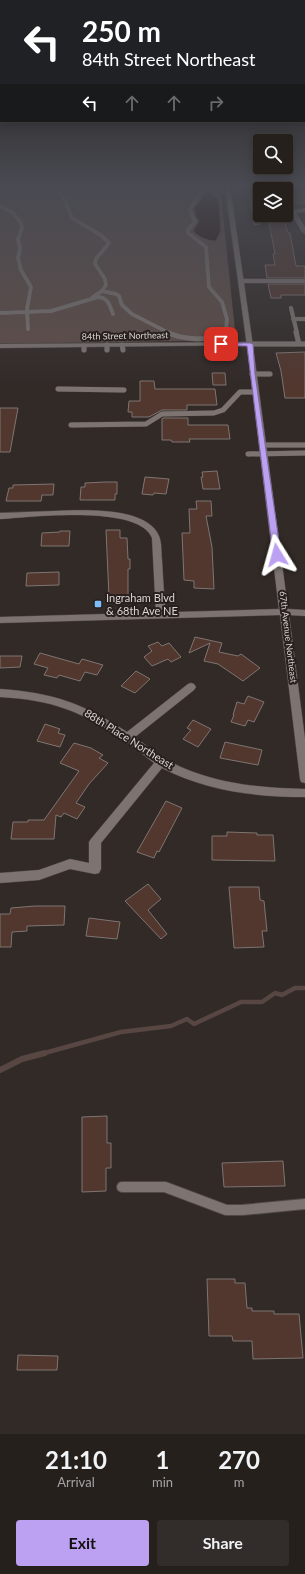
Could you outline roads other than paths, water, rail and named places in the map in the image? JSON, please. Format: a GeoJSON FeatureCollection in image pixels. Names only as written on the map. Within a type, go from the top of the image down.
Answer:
{"type":"FeatureCollection","features":[{"type":"Feature","properties":{"kind":"main road","name":"67th Avenue Northeast"},"geometry":{"type":"LineString","coordinates":[[237,253],[285,612],[305,779]]}},
{"type":"Feature","properties":{"kind":"main road"},"geometry":{"type":"LineString","coordinates":[[241,281],[305,281]]}},
{"type":"Feature","properties":{"kind":"main road","name":"84th Street Northeast"},"geometry":{"type":"LineString","coordinates":[[0,346],[22,345],[84,348],[110,346],[250,344]]}},
{"type":"Feature","properties":{"kind":"main road"},"geometry":{"type":"LineString","coordinates":[[0,516],[114,514],[145,524],[153,531],[156,538],[161,615]]}},
{"type":"Feature","properties":{"kind":"main road"},"geometry":{"type":"LineString","coordinates":[[0,620],[285,612],[305,613]]}},
{"type":"Feature","properties":{"kind":"main road"},"geometry":{"type":"LineString","coordinates":[[128,737],[191,687]]}},
{"type":"Feature","properties":{"kind":"main road","name":"88th Place Northeast"},"geometry":{"type":"LineString","coordinates":[[0,693],[14,693],[77,707],[128,737],[162,762],[212,782],[253,792],[305,793]]}},
{"type":"Feature","properties":{"kind":"main road"},"geometry":{"type":"LineString","coordinates":[[0,878],[39,875],[70,864],[95,869],[95,842],[162,762]]}},
{"type":"Feature","properties":{"kind":"lane"},"geometry":{"type":"LineString","coordinates":[[19,253],[18,258],[21,270],[30,283],[28,329]]}},
{"type":"Feature","properties":{"kind":"lane"},"geometry":{"type":"LineString","coordinates":[[0,313],[56,310],[93,297],[105,288],[106,282],[96,269],[95,261],[101,253]]}},
{"type":"Feature","properties":{"kind":"lane"},"geometry":{"type":"LineString","coordinates":[[102,291],[116,294],[119,296],[122,305],[132,314],[180,338],[207,338],[219,336],[223,333],[227,324],[227,319],[222,302],[209,287],[207,253]]}},
{"type":"Feature","properties":{"kind":"lane"},"geometry":{"type":"LineString","coordinates":[[93,297],[97,296],[106,299],[113,314]]}},
{"type":"Feature","properties":{"kind":"lane"},"geometry":{"type":"LineString","coordinates":[[291,308],[299,344]]}},
{"type":"Feature","properties":{"kind":"lane"},"geometry":{"type":"LineString","coordinates":[[293,319],[305,318]]}},
{"type":"Feature","properties":{"kind":"lane"},"geometry":{"type":"LineString","coordinates":[[250,344],[305,344]]}},
{"type":"Feature","properties":{"kind":"lane"},"geometry":{"type":"LineString","coordinates":[[252,374],[270,374]]}},
{"type":"Feature","properties":{"kind":"lane"},"geometry":{"type":"LineString","coordinates":[[58,389],[124,390]]}},
{"type":"Feature","properties":{"kind":"lane"},"geometry":{"type":"LineString","coordinates":[[71,425],[146,424],[162,414],[214,413],[223,410],[240,392],[256,392]]}},
{"type":"Feature","properties":{"kind":"lane"},"geometry":{"type":"LineString","coordinates":[[248,454],[263,449],[305,445]]}},
{"type":"Feature","properties":{"kind":"lane"},"geometry":{"type":"LineString","coordinates":[[263,449],[305,453]]}},
{"type":"Feature","properties":{"kind":"lane"},"geometry":{"type":"LineString","coordinates":[[122,1187],[165,1187],[226,1210],[242,1210],[305,1204]]}},
{"type":"Feature","properties":{"kind":"waterway"},"geometry":{"type":"LineString","coordinates":[[41,1054],[121,1032],[171,1026],[187,1019],[194,1024],[241,1002],[262,1002],[275,993],[282,995],[295,988],[305,988]]}},
{"type":"Feature","properties":{"kind":"waterway"},"geometry":{"type":"LineString","coordinates":[[0,1070],[22,1059],[45,1053]]}},
{"type":"Feature","properties":{"kind":"place","name":"Ingraham Blvd & 68th Ave NE"},"geometry":{"type":"Point","coordinates":[98,604]}}]}
